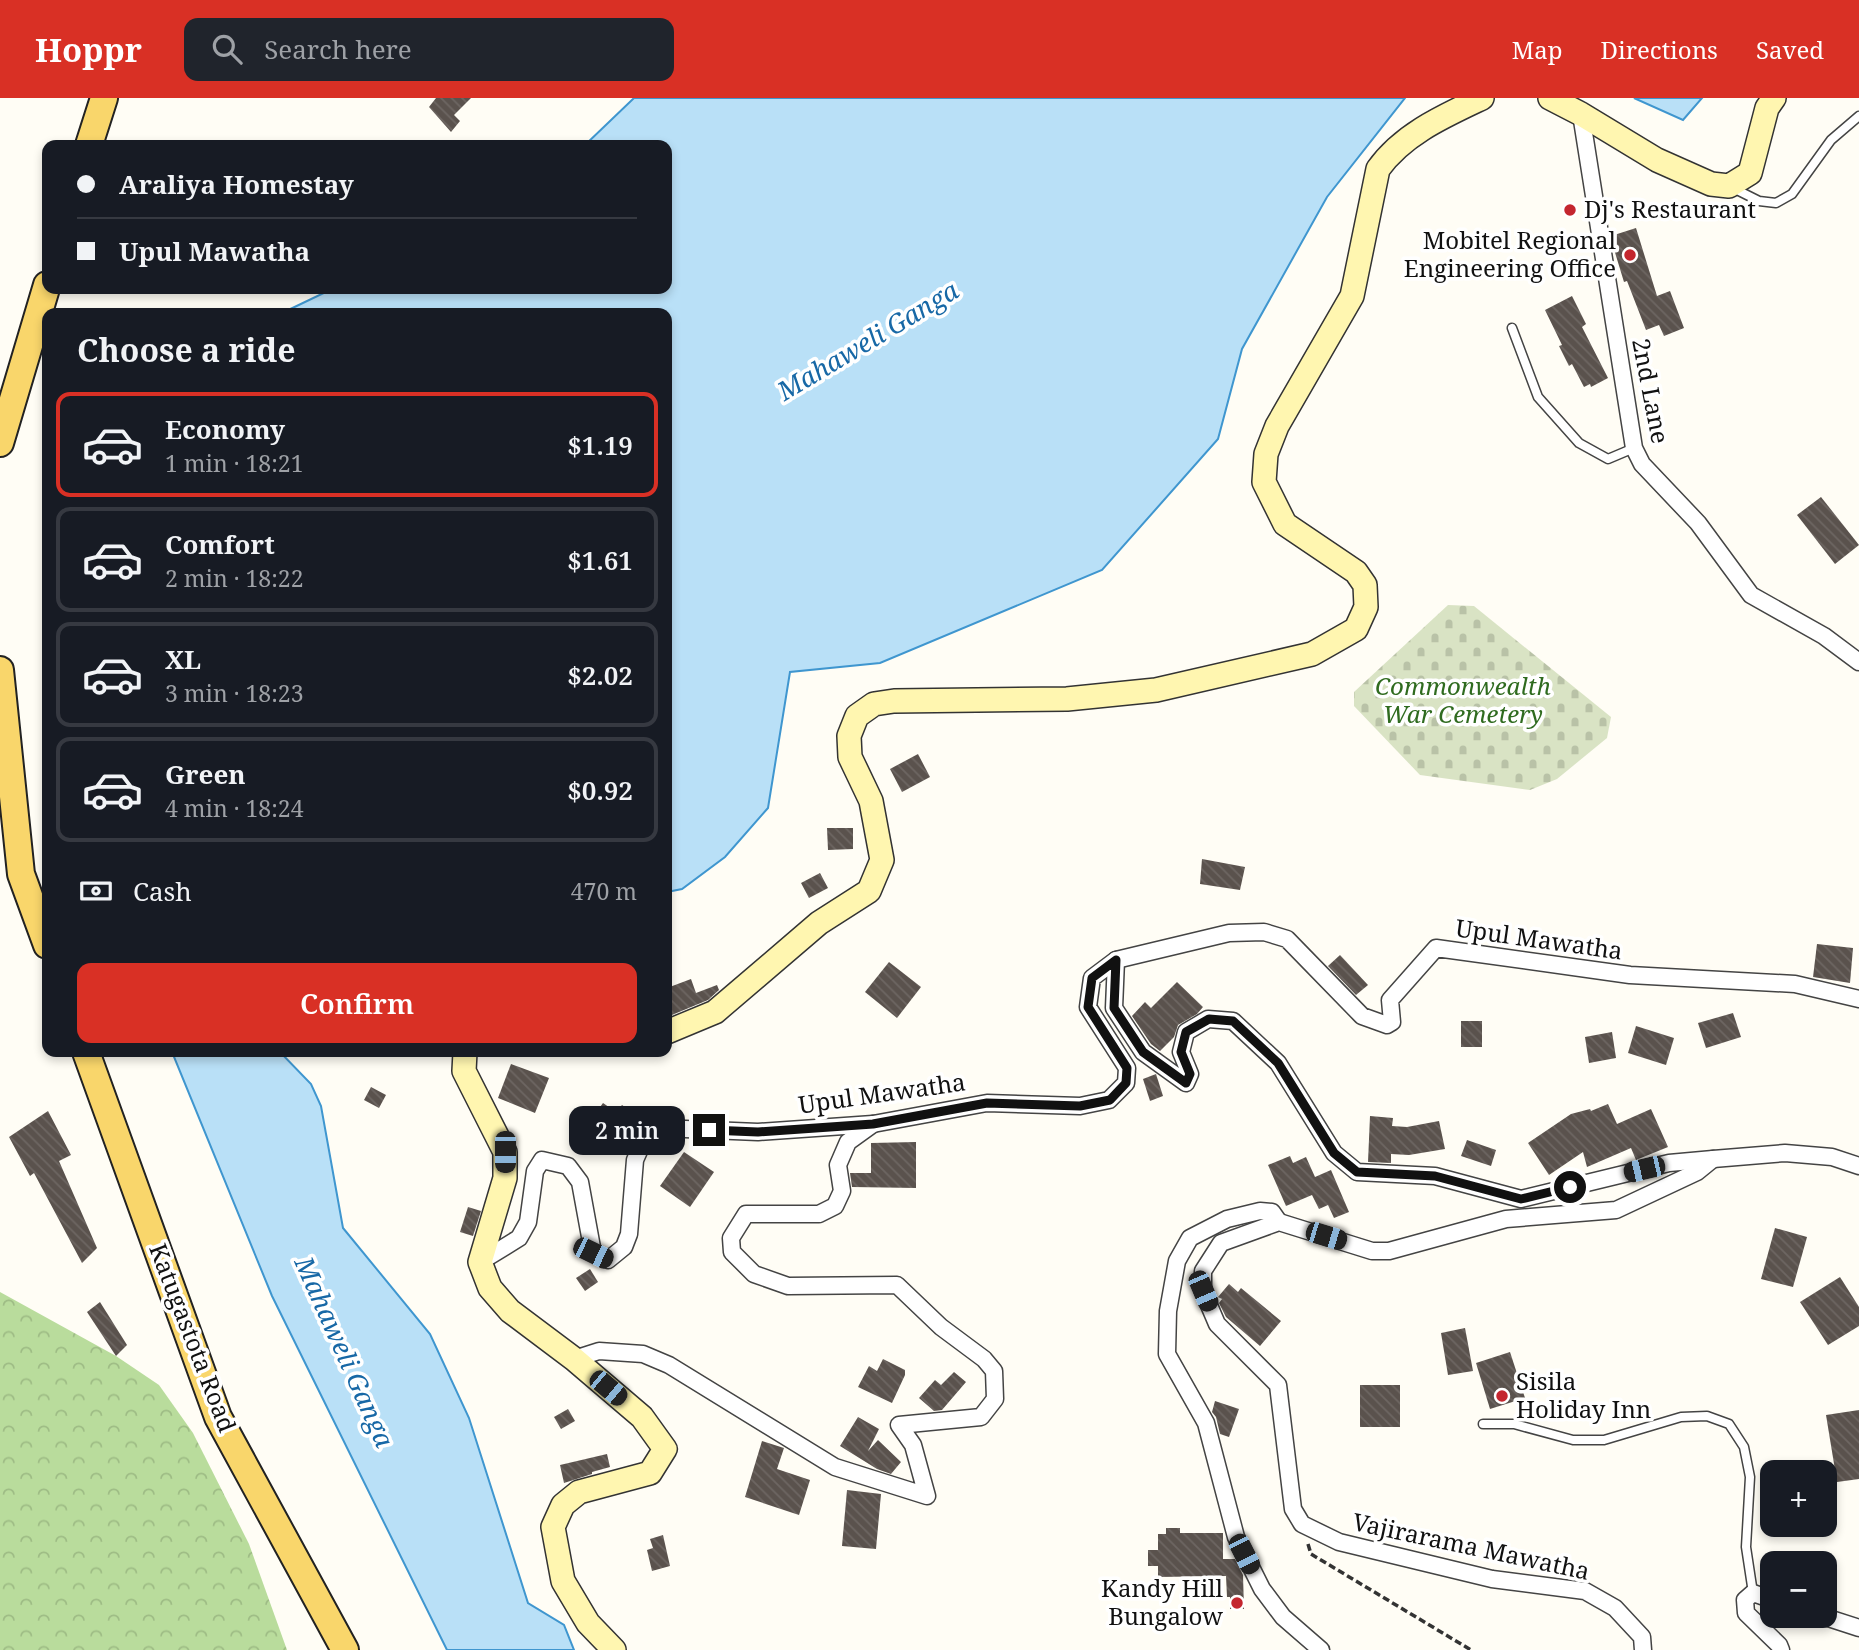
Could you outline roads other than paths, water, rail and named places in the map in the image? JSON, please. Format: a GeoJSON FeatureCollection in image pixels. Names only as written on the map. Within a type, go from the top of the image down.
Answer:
{"type":"FeatureCollection","features":[{"type":"Feature","properties":{"kind":"main road"},"geometry":{"type":"LineString","coordinates":[[91,140],[104,98]]}},
{"type":"Feature","properties":{"kind":"main road"},"geometry":{"type":"LineString","coordinates":[[0,443],[44,294]]}},
{"type":"Feature","properties":{"kind":"main road"},"geometry":{"type":"LineString","coordinates":[[0,670],[21,874],[42,931]]}},
{"type":"Feature","properties":{"kind":"main road","name":"Katugastota Road"},"geometry":{"type":"LineString","coordinates":[[88,1057],[218,1417],[345,1650]]}},
{"type":"Feature","properties":{"kind":"street"},"geometry":{"type":"LineString","coordinates":[[672,1030],[715,1012],[819,923],[869,891],[882,860],[871,801],[850,757],[849,736],[857,716],[874,704],[894,701],[1067,699],[1156,690],[1312,654],[1356,629],[1366,607],[1366,585],[1356,572],[1285,524],[1264,482],[1266,454],[1277,426],[1352,296],[1378,169],[1389,154],[1437,119],[1482,98]]}},
{"type":"Feature","properties":{"kind":"street"},"geometry":{"type":"LineString","coordinates":[[1550,98],[1657,160],[1712,184],[1729,186],[1750,173],[1766,108],[1774,98]]}},
{"type":"Feature","properties":{"kind":"street","name":"2nd Lane"},"geometry":{"type":"LineString","coordinates":[[1581,114],[1634,448],[1642,464],[1698,523],[1751,595],[1824,636],[1859,662]]}},
{"type":"Feature","properties":{"kind":"street","name":"Upul Mawatha"},"geometry":{"type":"LineString","coordinates":[[480,1262],[519,1238],[528,1222],[535,1171],[542,1160],[568,1166],[580,1181],[593,1253],[608,1260],[624,1247],[629,1234],[635,1160],[643,1142],[661,1128],[758,1132],[873,1124],[987,1103],[1080,1106],[1110,1100],[1126,1083],[1127,1068],[1088,1007],[1092,978],[1116,960],[1229,933],[1264,932],[1287,939],[1362,1016],[1387,1025],[1392,1022],[1390,999],[1436,948],[1630,975],[1795,984],[1859,999]]}},
{"type":"Feature","properties":{"kind":"street"},"geometry":{"type":"LineString","coordinates":[[1116,960],[1114,1008],[1143,1052],[1186,1083],[1190,1074],[1181,1052],[1186,1032],[1209,1019],[1233,1021],[1278,1063],[1334,1153],[1357,1172],[1435,1176],[1521,1199],[1669,1163],[1785,1153],[1832,1157],[1859,1166]]}},
{"type":"Feature","properties":{"kind":"street"},"geometry":{"type":"LineString","coordinates":[[465,1057],[464,1071],[505,1152],[505,1178],[480,1262],[490,1288],[510,1311],[574,1359],[642,1417],[665,1449],[650,1474],[579,1492],[562,1505],[553,1527],[562,1581],[588,1623],[614,1650]]}},
{"type":"Feature","properties":{"kind":"street"},"geometry":{"type":"LineString","coordinates":[[574,1359],[599,1351],[643,1354],[669,1365],[835,1467],[927,1496],[913,1445],[899,1425],[981,1417],[995,1399],[994,1371],[984,1359],[941,1327],[897,1285],[788,1286],[754,1274],[732,1252],[731,1238],[746,1214],[818,1214],[835,1206],[842,1191],[838,1165],[848,1142],[873,1124]]}},
{"type":"Feature","properties":{"kind":"street"},"geometry":{"type":"LineString","coordinates":[[1321,1650],[1283,1617],[1262,1589],[1236,1537],[1206,1423],[1167,1354],[1168,1311],[1177,1261],[1190,1238],[1227,1219],[1260,1211],[1272,1212],[1279,1222],[1372,1251],[1389,1251],[1506,1219],[1616,1210],[1697,1172],[1713,1159]]}},
{"type":"Feature","properties":{"kind":"street","name":"Vajirarama Mawatha"},"geometry":{"type":"LineString","coordinates":[[1279,1222],[1221,1243],[1203,1271],[1203,1291],[1217,1324],[1278,1385],[1293,1509],[1302,1524],[1339,1542],[1480,1576],[1585,1591],[1615,1608],[1642,1637],[1643,1650]]}},
{"type":"Feature","properties":{"kind":"street"},"geometry":{"type":"LineString","coordinates":[[1760,1595],[1753,1593],[1745,1600],[1746,1613],[1781,1650]]}},
{"type":"Feature","properties":{"kind":"street"},"geometry":{"type":"LineString","coordinates":[[1837,1621],[1859,1629]]}},
{"type":"Feature","properties":{"kind":"lane"},"geometry":{"type":"LineString","coordinates":[[1729,186],[1759,201],[1776,203],[1792,194],[1831,140],[1859,116]]}},
{"type":"Feature","properties":{"kind":"lane"},"geometry":{"type":"LineString","coordinates":[[1512,328],[1538,397],[1579,443],[1608,459],[1634,448]]}},
{"type":"Feature","properties":{"kind":"lane"},"geometry":{"type":"LineString","coordinates":[[1483,1424],[1514,1424],[1573,1440],[1604,1440],[1681,1418],[1707,1416],[1729,1424],[1744,1447],[1750,1477],[1746,1547],[1753,1593]]}},
{"type":"Feature","properties":{"kind":"water","name":"Mahaweli Ganga"},"geometry":{"type":"Polygon","coordinates":[[[634,98],[1405,98],[1327,197],[1242,349],[1218,439],[1102,570],[880,663],[790,672],[768,808],[725,857],[682,889],[672,891],[672,308],[292,308],[322,294],[672,294],[672,140],[590,140],[634,98]]]}},
{"type":"Feature","properties":{"kind":"water"},"geometry":{"type":"Polygon","coordinates":[[[1634,98],[1702,98],[1683,120],[1634,98]]]}},
{"type":"Feature","properties":{"kind":"water","name":"Mahaweli Ganga"},"geometry":{"type":"Polygon","coordinates":[[[174,1057],[285,1057],[311,1084],[321,1106],[343,1228],[430,1334],[469,1418],[528,1603],[564,1625],[574,1650],[447,1650],[272,1296],[174,1057]]]}},
{"type":"Feature","properties":{"kind":"place","name":"Dj's Restaurant"},"geometry":{"type":"Point","coordinates":[1570,210]}},
{"type":"Feature","properties":{"kind":"place","name":"Mobitel Regional Engineering Office"},"geometry":{"type":"Point","coordinates":[1630,255]}},
{"type":"Feature","properties":{"kind":"place","name":"Sisila Holiday Inn"},"geometry":{"type":"Point","coordinates":[1502,1396]}},
{"type":"Feature","properties":{"kind":"place","name":"Kandy Hill Bungalow"},"geometry":{"type":"Point","coordinates":[1237,1603]}},
{"type":"Feature","properties":{"kind":"park label","name":"Commonwealth War Cemetery"},"geometry":{"type":"Point","coordinates":[1463,701]}}]}
